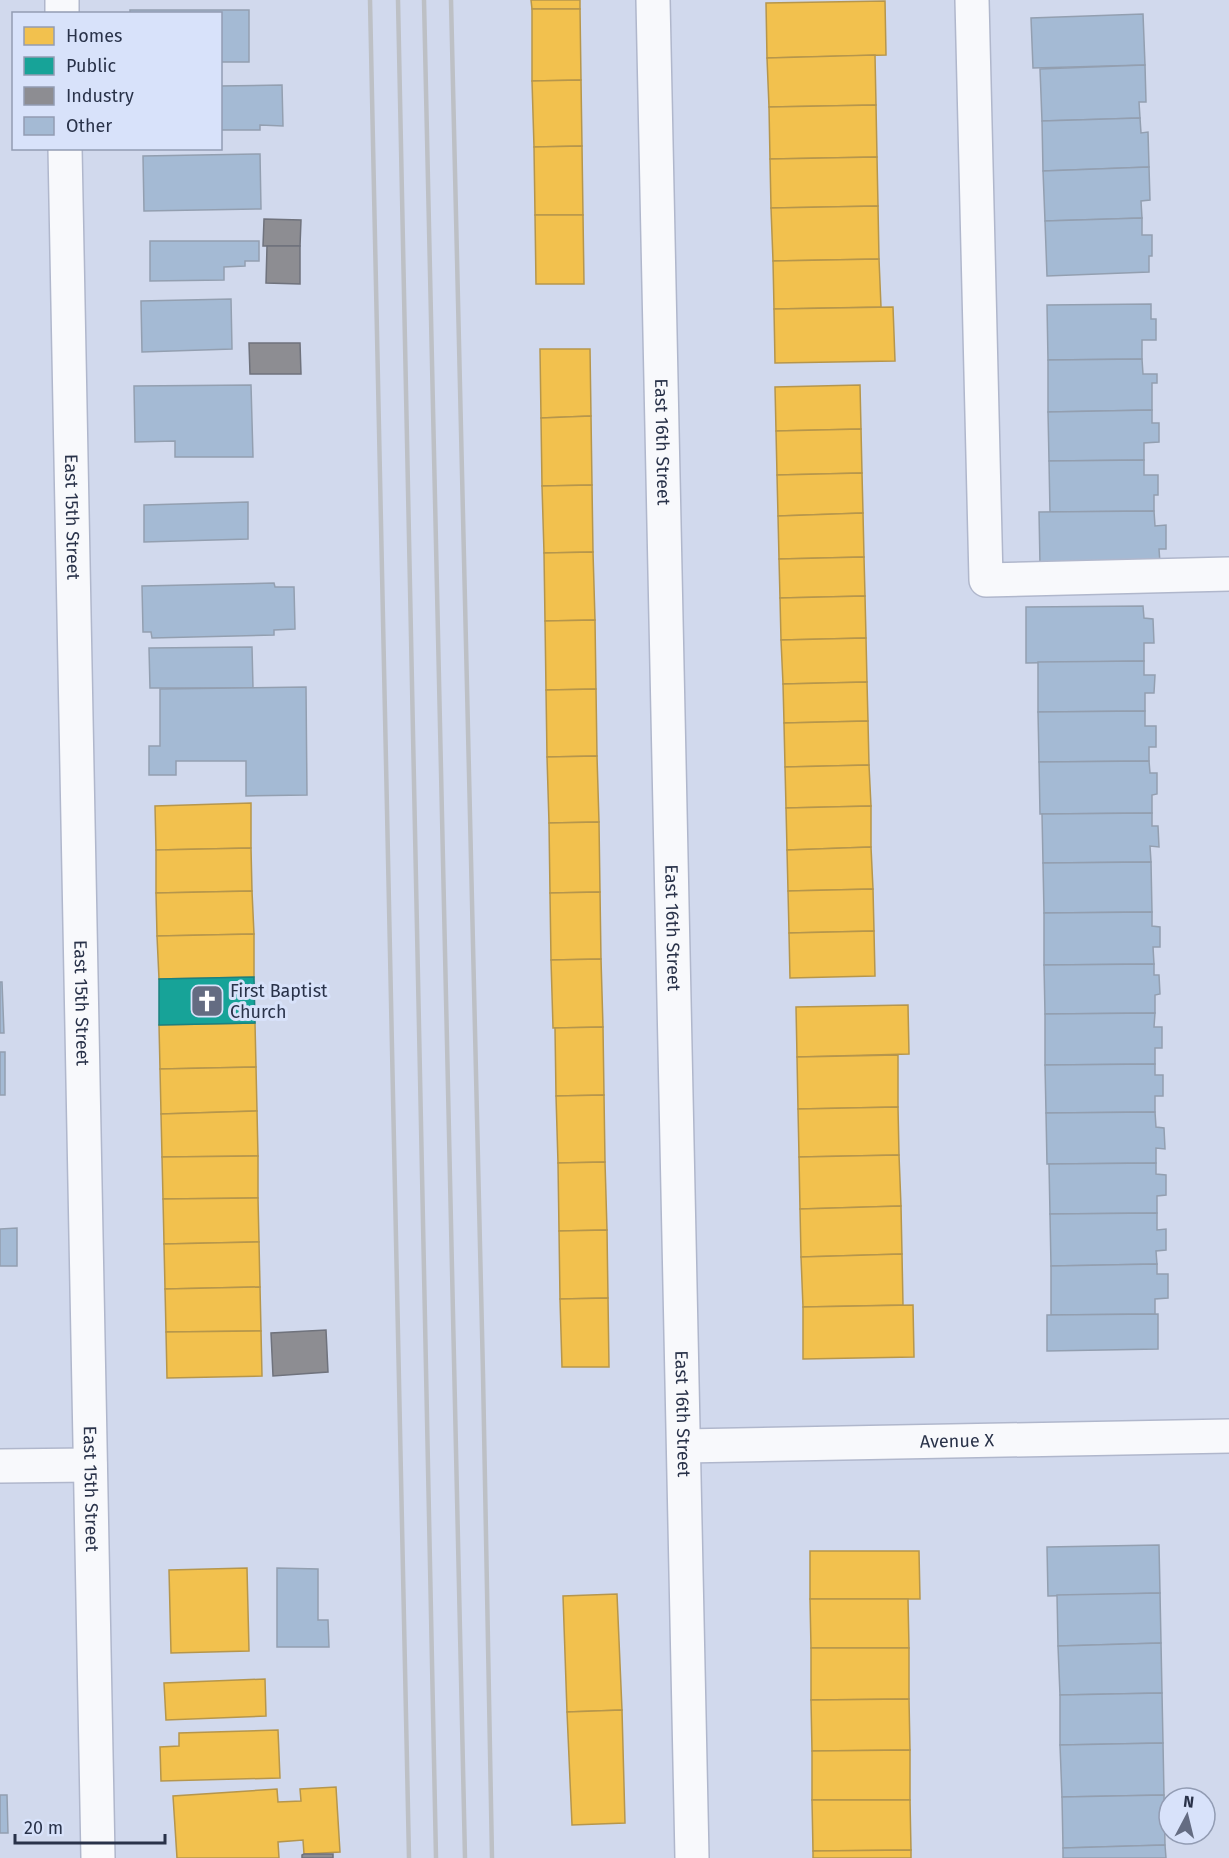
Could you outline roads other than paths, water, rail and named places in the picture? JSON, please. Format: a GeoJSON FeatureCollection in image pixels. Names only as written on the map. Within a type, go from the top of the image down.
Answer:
{"type":"FeatureCollection","features":[{"type":"Feature","properties":{"kind":"street","name":"East 16th Street"},"geometry":{"type":"LineString","coordinates":[[653,0],[692,1858]]}},
{"type":"Feature","properties":{"kind":"street"},"geometry":{"type":"LineString","coordinates":[[972,0],[986,580],[1229,574]]}},
{"type":"Feature","properties":{"kind":"street","name":"East 15th Street"},"geometry":{"type":"LineString","coordinates":[[65,150],[98,1858]]}},
{"type":"Feature","properties":{"kind":"street","name":"Avenue X"},"geometry":{"type":"LineString","coordinates":[[684,1446],[1229,1436]]}},
{"type":"Feature","properties":{"kind":"street"},"geometry":{"type":"LineString","coordinates":[[0,1466],[90,1465]]}},
{"type":"Feature","properties":{"kind":"railway"},"geometry":{"type":"LineString","coordinates":[[370,0],[409,1858]]}},
{"type":"Feature","properties":{"kind":"railway"},"geometry":{"type":"LineString","coordinates":[[398,0],[436,1858]]}},
{"type":"Feature","properties":{"kind":"railway"},"geometry":{"type":"LineString","coordinates":[[424,0],[465,1858]]}},
{"type":"Feature","properties":{"kind":"railway"},"geometry":{"type":"LineString","coordinates":[[451,0],[492,1858]]}},
{"type":"Feature","properties":{"kind":"place","name":"First Baptist Church"},"geometry":{"type":"Point","coordinates":[207,1001]}}]}
